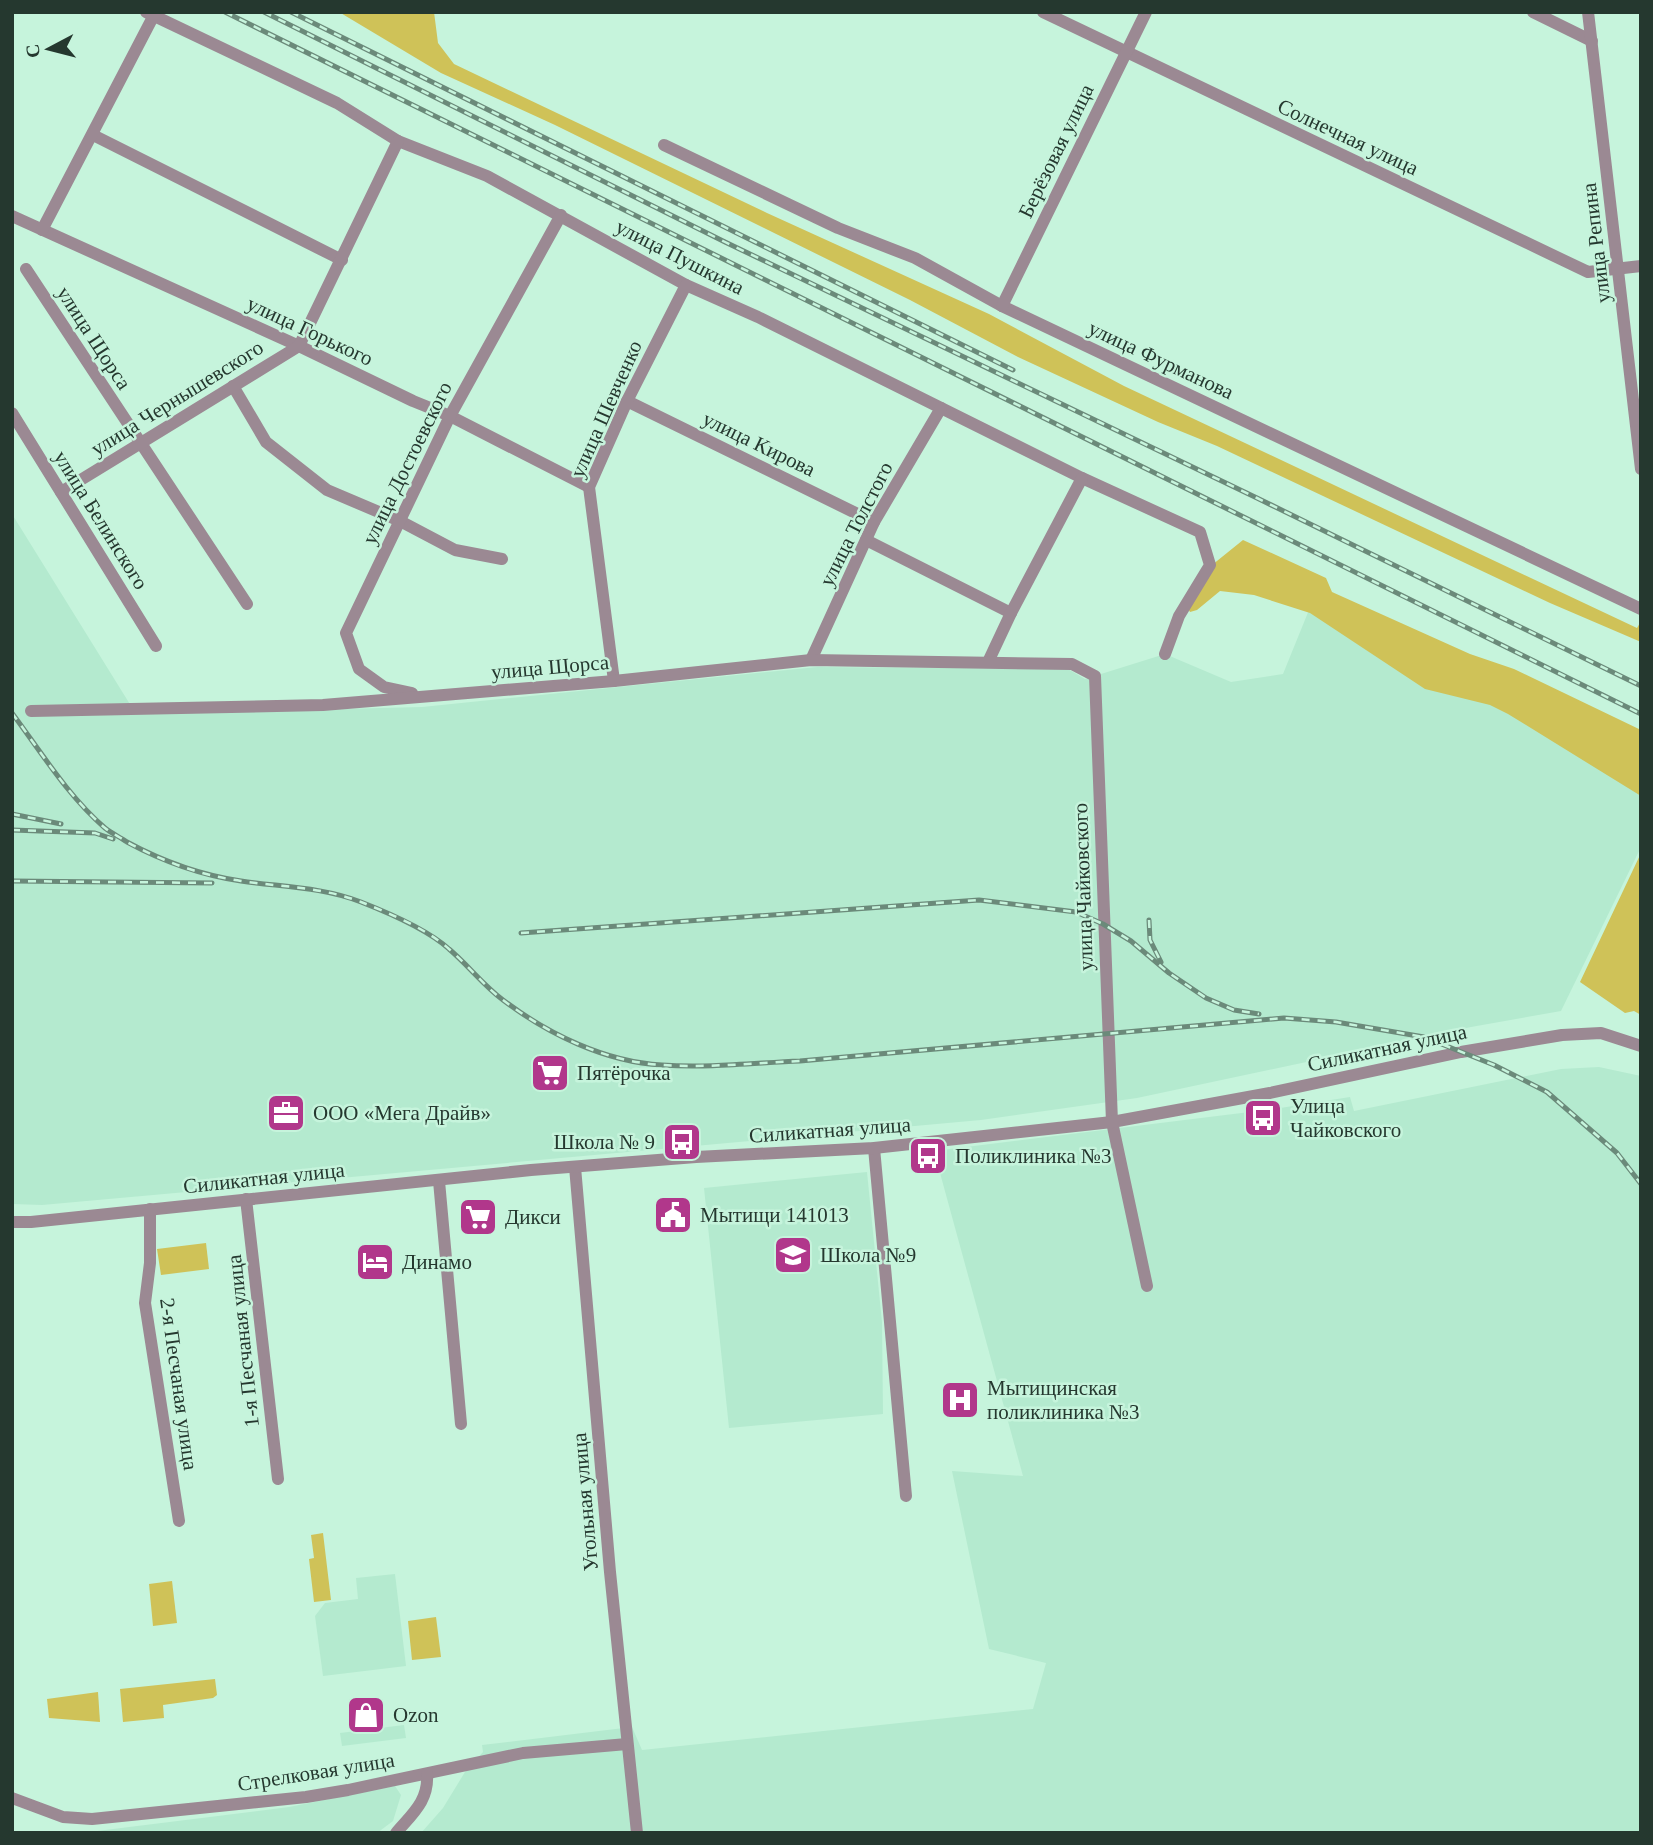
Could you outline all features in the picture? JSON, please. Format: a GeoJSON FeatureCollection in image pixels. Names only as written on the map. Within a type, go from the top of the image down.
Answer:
{"type":"FeatureCollection","features":[{"type":"Feature","properties":{"kind":"street","name":"Солнечная улица"},"geometry":{"type":"LineString","coordinates":[[1043,12],[1588,272],[1641,266]]}},
{"type":"Feature","properties":{"kind":"street","name":"Берёзовая улица"},"geometry":{"type":"LineString","coordinates":[[1002,306],[1146,12]]}},
{"type":"Feature","properties":{"kind":"street"},"geometry":{"type":"LineString","coordinates":[[1534,12],[1592,41]]}},
{"type":"Feature","properties":{"kind":"street","name":"улица Репина"},"geometry":{"type":"LineString","coordinates":[[1588,12],[1641,469]]}},
{"type":"Feature","properties":{"kind":"street"},"geometry":{"type":"LineString","coordinates":[[42,230],[93,135],[150,14]]}},
{"type":"Feature","properties":{"kind":"street","name":"улица Пушкина"},"geometry":{"type":"LineString","coordinates":[[150,14],[337,103],[398,141],[487,176],[686,285],[1082,478],[1200,532],[1210,565],[1179,616],[1165,654]]}},
{"type":"Feature","properties":{"kind":"street"},"geometry":{"type":"LineString","coordinates":[[93,135],[342,260]]}},
{"type":"Feature","properties":{"kind":"street"},"geometry":{"type":"LineString","coordinates":[[299,345],[398,141]]}},
{"type":"Feature","properties":{"kind":"street","name":"улица Фурманова"},"geometry":{"type":"LineString","coordinates":[[664,145],[838,228],[915,258],[1002,306],[1641,609]]}},
{"type":"Feature","properties":{"kind":"street","name":"улица Достоевского"},"geometry":{"type":"LineString","coordinates":[[426,696],[384,687],[359,669],[346,633],[450,416],[561,215]]}},
{"type":"Feature","properties":{"kind":"street","name":"улица Горького"},"geometry":{"type":"LineString","coordinates":[[12,216],[299,345],[413,401],[450,416],[589,487]]}},
{"type":"Feature","properties":{"kind":"street","name":"улица Щорса"},"geometry":{"type":"LineString","coordinates":[[26,269],[247,604]]}},
{"type":"Feature","properties":{"kind":"street","name":"улица Шевченко"},"geometry":{"type":"LineString","coordinates":[[614,681],[589,487],[627,401],[686,285]]}},
{"type":"Feature","properties":{"kind":"street","name":"улица Чернышевского"},"geometry":{"type":"LineString","coordinates":[[61,492],[299,345]]}},
{"type":"Feature","properties":{"kind":"street"},"geometry":{"type":"LineString","coordinates":[[233,386],[266,442],[327,490],[400,521],[455,550],[502,559]]}},
{"type":"Feature","properties":{"kind":"street","name":"улица Кирова"},"geometry":{"type":"LineString","coordinates":[[627,401],[874,522]]}},
{"type":"Feature","properties":{"kind":"street","name":"улица Толстого"},"geometry":{"type":"LineString","coordinates":[[811,660],[874,522],[941,408]]}},
{"type":"Feature","properties":{"kind":"street","name":"улица Белинского"},"geometry":{"type":"LineString","coordinates":[[12,413],[156,646]]}},
{"type":"Feature","properties":{"kind":"street"},"geometry":{"type":"LineString","coordinates":[[988,662],[1082,478]]}},
{"type":"Feature","properties":{"kind":"street"},"geometry":{"type":"LineString","coordinates":[[866,541],[1011,613]]}},
{"type":"Feature","properties":{"kind":"street","name":"улица Щорса"},"geometry":{"type":"LineString","coordinates":[[31,712],[323,705],[614,681],[811,660],[1072,664]]}},
{"type":"Feature","properties":{"kind":"street","name":"улица Чайковского"},"geometry":{"type":"LineString","coordinates":[[1072,664],[1094,676],[1112,1122]]}},
{"type":"Feature","properties":{"kind":"street","name":"Силикатная улица"},"geometry":{"type":"LineString","coordinates":[[12,1222],[575,1167],[696,1157],[874,1148],[1112,1122],[1270,1093],[1461,1052],[1562,1035],[1601,1033],[1641,1046]]}},
{"type":"Feature","properties":{"kind":"street"},"geometry":{"type":"LineString","coordinates":[[1112,1122],[1147,1286]]}},
{"type":"Feature","properties":{"kind":"street"},"geometry":{"type":"LineString","coordinates":[[874,1148],[906,1496]]}},
{"type":"Feature","properties":{"kind":"street","name":"Угольная улица"},"geometry":{"type":"LineString","coordinates":[[575,1167],[601,1476],[637,1833]]}},
{"type":"Feature","properties":{"kind":"street"},"geometry":{"type":"LineString","coordinates":[[439,1181],[461,1424]]}},
{"type":"Feature","properties":{"kind":"street","name":"1-я Песчаная улица"},"geometry":{"type":"LineString","coordinates":[[246,1199],[278,1479]]}},
{"type":"Feature","properties":{"kind":"street","name":"2-я Песчаная улица"},"geometry":{"type":"LineString","coordinates":[[150,1209],[150,1263],[145,1303],[179,1521]]}},
{"type":"Feature","properties":{"kind":"street","name":"Стрелковая улица"},"geometry":{"type":"LineString","coordinates":[[12,1798],[63,1817],[92,1819],[306,1797],[523,1753],[627,1744]]}},
{"type":"Feature","properties":{"kind":"street"},"geometry":{"type":"LineString","coordinates":[[396,1833],[425,1797],[428,1787],[427,1774]]}},
{"type":"Feature","properties":{"kind":"shaded area"},"geometry":{"type":"Polygon","coordinates":[[[339,12],[434,12],[438,43],[454,64],[767,213],[989,314],[1124,386],[1637,628],[1641,621],[1641,642],[1550,603],[1217,446],[1158,422],[1018,357],[910,300],[555,125],[441,73],[339,12]]]}},
{"type":"Feature","properties":{"kind":"shaded area"},"geometry":{"type":"Polygon","coordinates":[[[12,514],[136,714],[422,707],[817,667],[1068,669],[1085,679],[1165,654],[1231,682],[1283,674],[1311,605],[1533,707],[1641,793],[1641,847],[1561,1011],[1471,1027],[1137,1098],[981,1120],[42,1205],[12,1204],[12,514]]]}},
{"type":"Feature","properties":{"kind":"shaded area"},"geometry":{"type":"Polygon","coordinates":[[[1243,540],[1326,578],[1332,592],[1470,654],[1514,669],[1641,730],[1641,796],[1490,705],[1425,689],[1310,613],[1254,595],[1220,591],[1197,610],[1190,612],[1187,607],[1212,565],[1243,540]]]}},
{"type":"Feature","properties":{"kind":"shaded area"},"geometry":{"type":"Polygon","coordinates":[[[1641,853],[1641,1015],[1634,1011],[1625,1013],[1580,982],[1641,853]]]}},
{"type":"Feature","properties":{"kind":"shaded area"},"geometry":{"type":"Polygon","coordinates":[[[1599,1067],[1641,1076],[1641,1833],[421,1833],[443,1808],[465,1772],[483,1752],[482,1745],[632,1727],[642,1750],[1033,1709],[1046,1663],[989,1649],[952,1471],[1023,1476],[934,1151],[1274,1109],[1350,1097],[1354,1111],[1561,1069],[1599,1067]]]}},
{"type":"Feature","properties":{"kind":"shaded area","name":"Школа №9"},"geometry":{"type":"Polygon","coordinates":[[[867,1172],[882,1322],[883,1414],[729,1428],[704,1188],[867,1172]]]}},
{"type":"Feature","properties":{"kind":"shaded area"},"geometry":{"type":"Polygon","coordinates":[[[206,1243],[209,1269],[161,1275],[157,1249],[206,1243]]]}},
{"type":"Feature","properties":{"kind":"shaded area"},"geometry":{"type":"Polygon","coordinates":[[[323,1533],[331,1600],[314,1602],[309,1559],[314,1558],[311,1535],[323,1533]]]}},
{"type":"Feature","properties":{"kind":"shaded area"},"geometry":{"type":"Polygon","coordinates":[[[395,1574],[406,1666],[323,1676],[315,1616],[325,1603],[358,1599],[356,1578],[395,1574]]]}},
{"type":"Feature","properties":{"kind":"shaded area"},"geometry":{"type":"Polygon","coordinates":[[[172,1581],[177,1623],[153,1626],[149,1584],[172,1581]]]}},
{"type":"Feature","properties":{"kind":"shaded area"},"geometry":{"type":"Polygon","coordinates":[[[436,1617],[441,1657],[412,1660],[408,1621],[436,1617]]]}},
{"type":"Feature","properties":{"kind":"shaded area"},"geometry":{"type":"Polygon","coordinates":[[[215,1679],[217,1695],[213,1698],[163,1705],[164,1718],[123,1722],[120,1689],[215,1679]]]}},
{"type":"Feature","properties":{"kind":"shaded area"},"geometry":{"type":"Polygon","coordinates":[[[98,1692],[100,1722],[49,1718],[47,1699],[98,1692]]]}},
{"type":"Feature","properties":{"kind":"shaded area"},"geometry":{"type":"Polygon","coordinates":[[[404,1725],[406,1738],[342,1746],[340,1733],[404,1725]]]}},
{"type":"Feature","properties":{"kind":"shaded area"},"geometry":{"type":"Polygon","coordinates":[[[395,1786],[401,1795],[393,1821],[377,1833],[81,1833],[289,1807],[395,1786]]]}},
{"type":"Feature","properties":{"kind":"railway"},"geometry":{"type":"LineString","coordinates":[[225,12],[1641,714]]}},
{"type":"Feature","properties":{"kind":"railway"},"geometry":{"type":"LineString","coordinates":[[264,12],[725,242],[1641,686]]}},
{"type":"Feature","properties":{"kind":"railway"},"geometry":{"type":"LineString","coordinates":[[291,12],[1013,370]]}},
{"type":"Feature","properties":{"kind":"railway"},"geometry":{"type":"LineString","coordinates":[[12,713],[79,802],[105,828],[127,842],[169,862],[197,871],[241,881],[332,893],[383,911],[419,928],[440,942],[496,994],[539,1024],[578,1044],[619,1058],[662,1065],[731,1065],[1284,1018],[1336,1022],[1424,1037],[1494,1065],[1547,1092],[1617,1153],[1641,1184]]}},
{"type":"Feature","properties":{"kind":"railway"},"geometry":{"type":"LineString","coordinates":[[12,814],[61,824]]}},
{"type":"Feature","properties":{"kind":"railway"},"geometry":{"type":"LineString","coordinates":[[12,830],[95,833],[113,839]]}},
{"type":"Feature","properties":{"kind":"railway"},"geometry":{"type":"LineString","coordinates":[[12,881],[212,883]]}},
{"type":"Feature","properties":{"kind":"railway"},"geometry":{"type":"LineString","coordinates":[[521,933],[979,900],[1076,912],[1131,941],[1169,973],[1206,998],[1234,1010],[1259,1014]]}},
{"type":"Feature","properties":{"kind":"railway"},"geometry":{"type":"LineString","coordinates":[[1149,920],[1150,940],[1161,962]]}},
{"type":"Feature","properties":{"kind":"place","name":"Пятёрочка"},"geometry":{"type":"Point","coordinates":[550,1073]}},
{"type":"Feature","properties":{"kind":"place","name":"ООО «Мега Драйв»"},"geometry":{"type":"Point","coordinates":[286,1113]}},
{"type":"Feature","properties":{"kind":"place","name":"Улица Чайковского"},"geometry":{"type":"Point","coordinates":[1263,1118]}},
{"type":"Feature","properties":{"kind":"place","name":"Школа № 9"},"geometry":{"type":"Point","coordinates":[682,1142]}},
{"type":"Feature","properties":{"kind":"place","name":"Поликлиника №3"},"geometry":{"type":"Point","coordinates":[928,1156]}},
{"type":"Feature","properties":{"kind":"place","name":"Мытищи 141013"},"geometry":{"type":"Point","coordinates":[673,1215]}},
{"type":"Feature","properties":{"kind":"place","name":"Дикси"},"geometry":{"type":"Point","coordinates":[478,1217]}},
{"type":"Feature","properties":{"kind":"place","name":"Школа №9"},"geometry":{"type":"Point","coordinates":[793,1255]}},
{"type":"Feature","properties":{"kind":"place","name":"Динамо"},"geometry":{"type":"Point","coordinates":[375,1262]}},
{"type":"Feature","properties":{"kind":"place","name":"Мытищинская поликлиника №3"},"geometry":{"type":"Point","coordinates":[960,1400]}},
{"type":"Feature","properties":{"kind":"place","name":"Ozon"},"geometry":{"type":"Point","coordinates":[366,1715]}}]}
